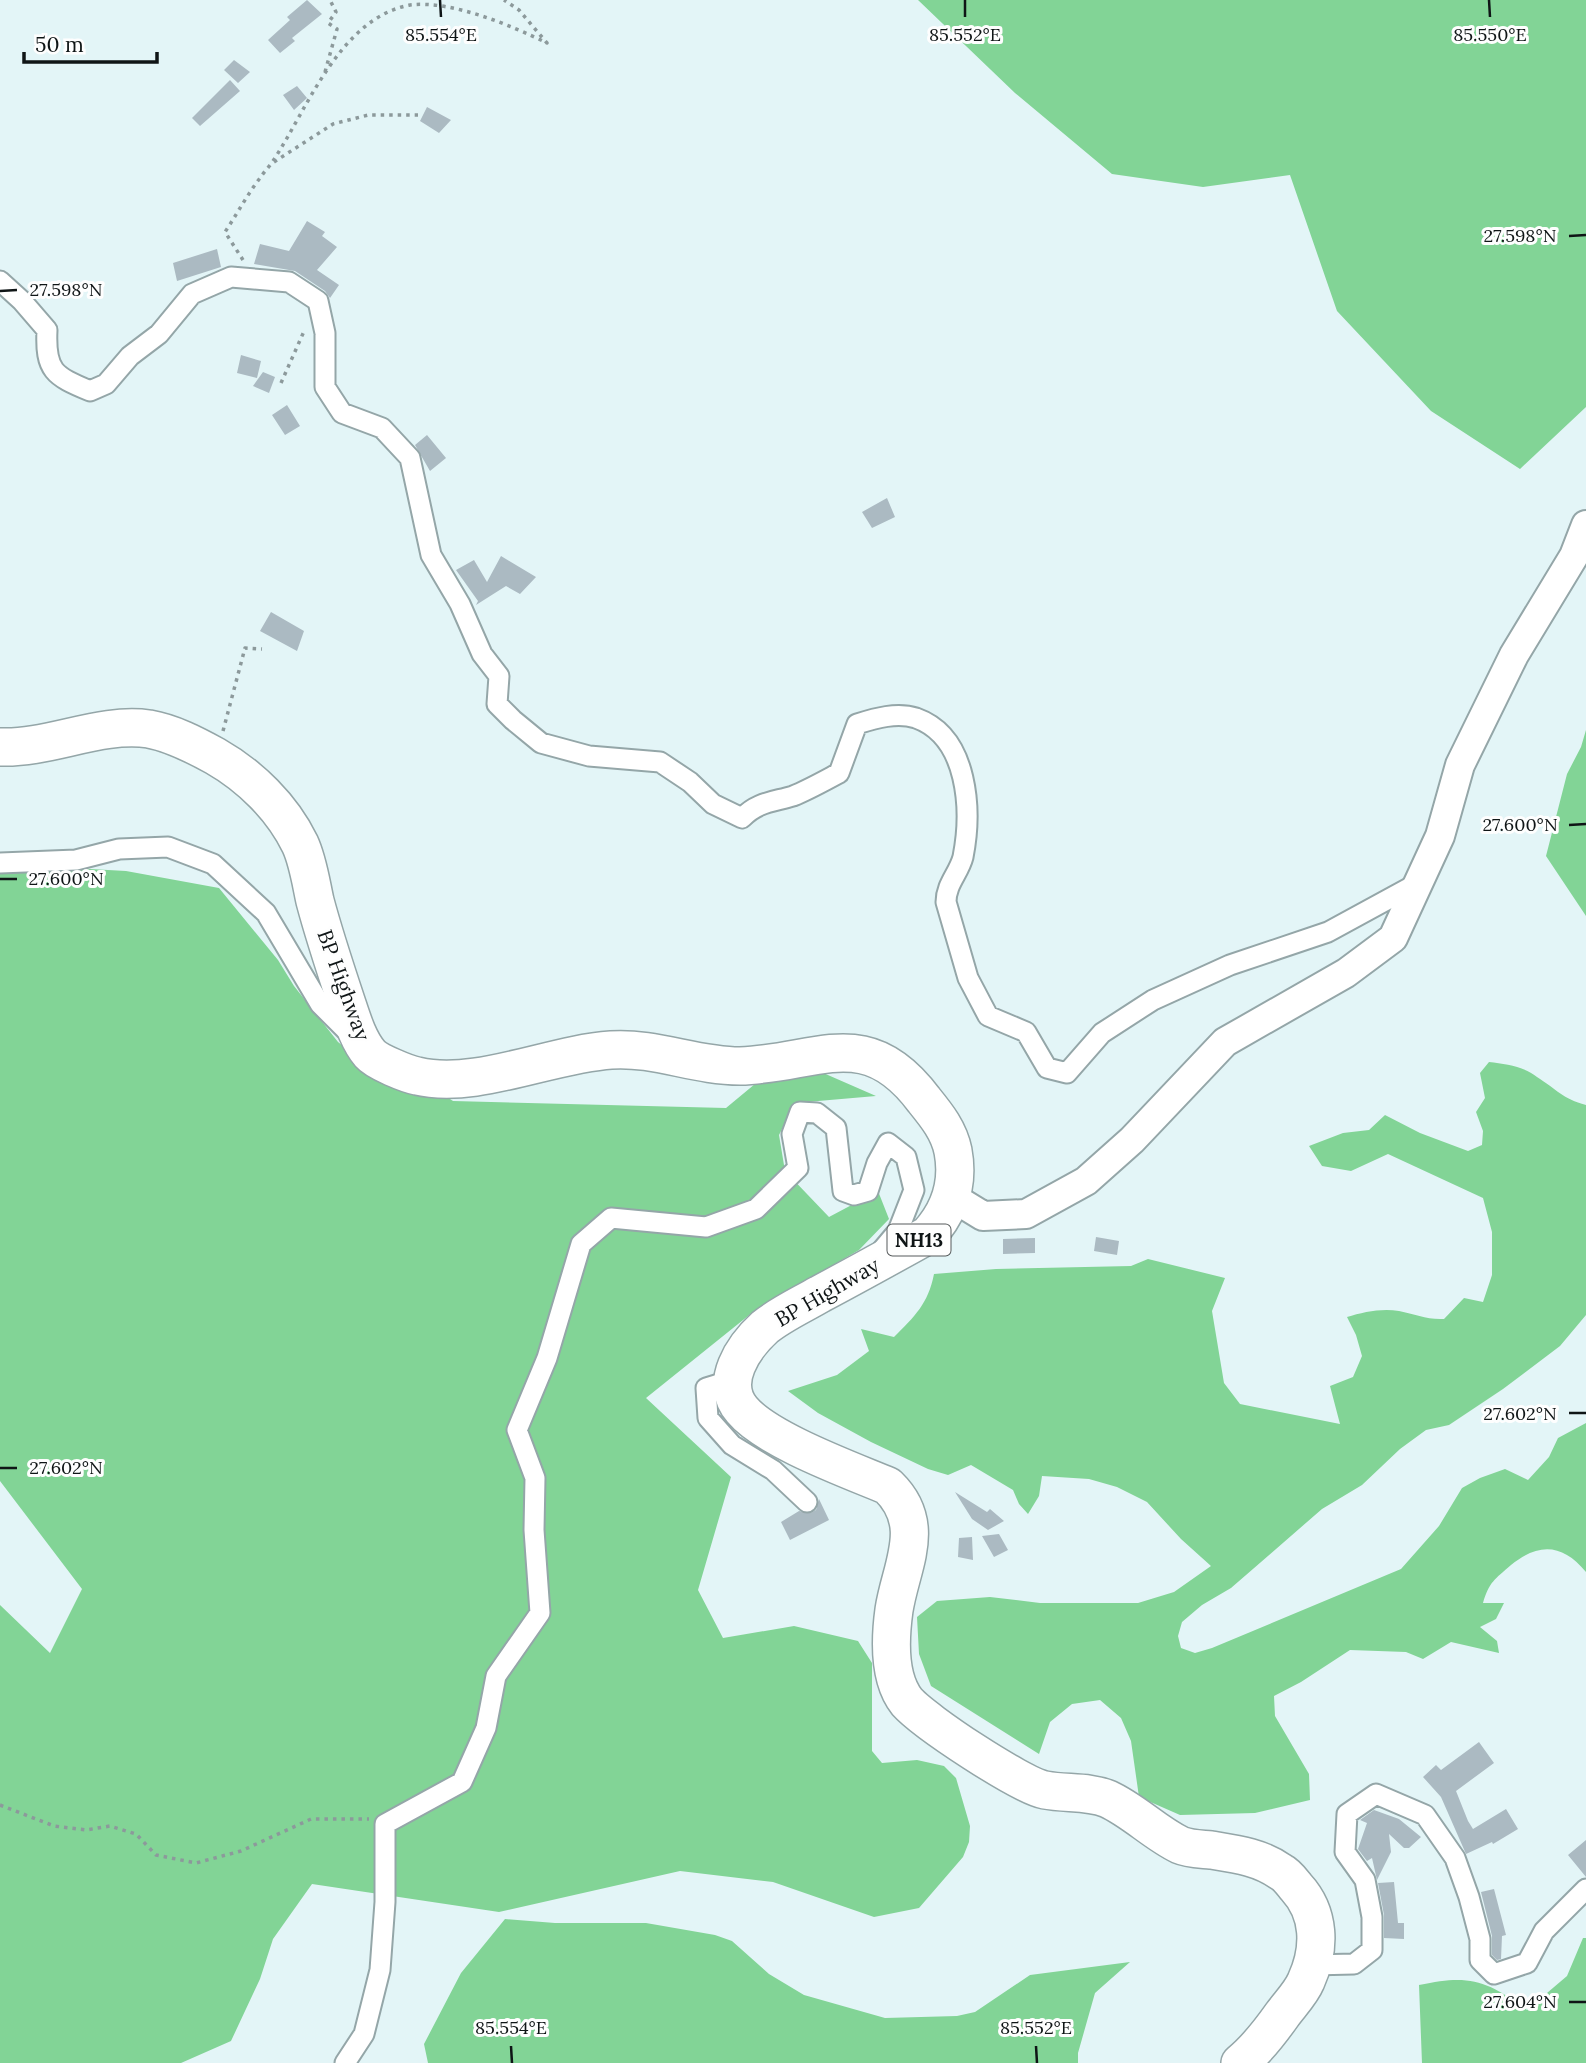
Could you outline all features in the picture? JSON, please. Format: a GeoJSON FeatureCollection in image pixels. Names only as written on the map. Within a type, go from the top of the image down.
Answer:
{"type":"FeatureCollection","features":[{"type":"Feature","properties":{"kind":"highway","name":"BP Highway"},"geometry":{"type":"LineString","coordinates":[[0,747],[27,747],[122,727],[152,730],[194,744],[237,769],[276,806],[301,845],[327,944],[354,1026],[372,1057],[414,1076],[438,1080],[475,1077],[559,1058],[607,1050],[640,1049],[709,1063],[743,1066],[825,1053],[858,1052],[890,1065],[920,1094],[945,1128],[954,1160],[952,1197],[944,1214],[928,1235],[766,1327],[743,1352],[732,1380]]}},
{"type":"Feature","properties":{"kind":"highway"},"geometry":{"type":"LineString","coordinates":[[732,1380],[741,1410],[760,1426],[888,1486],[900,1497],[907,1512],[909,1542],[894,1610],[892,1660],[894,1676],[907,1701],[927,1719],[1032,1786],[1108,1799],[1181,1845],[1247,1855],[1282,1872],[1307,1899],[1317,1931],[1312,1965],[1306,1983],[1273,2028],[1240,2063]]}},
{"type":"Feature","properties":{"kind":"street"},"geometry":{"type":"LineString","coordinates":[[0,281],[47,330],[46,355],[60,379],[90,391],[106,384],[130,356],[159,334],[192,294],[231,277],[289,282],[318,302],[325,333],[325,387],[342,413],[382,428],[410,458],[431,555],[460,604],[482,654],[499,676],[497,704],[541,743],[589,756],[660,762],[690,782],[713,804],[742,818],[751,808],[761,803],[793,795],[839,773],[858,724],[883,716],[915,718],[935,729],[950,746],[962,774],[966,802],[967,824],[962,860],[946,890],[946,902],[968,978],[988,1016],[1026,1032],[1047,1068],[1067,1073],[1102,1033],[1153,1000],[1230,965],[1328,932],[1418,883]]}},
{"type":"Feature","properties":{"kind":"street"},"geometry":{"type":"LineString","coordinates":[[952,1197],[983,1216],[1026,1214],[1086,1181],[1132,1140],[1225,1042],[1346,973],[1393,938],[1440,835],[1460,765],[1514,654],[1574,556],[1586,525]]}},
{"type":"Feature","properties":{"kind":"street"},"geometry":{"type":"LineString","coordinates":[[0,863],[76,860],[119,849],[169,847],[213,864],[266,913],[320,1004],[372,1057]]}},
{"type":"Feature","properties":{"kind":"street"},"geometry":{"type":"LineString","coordinates":[[345,2063],[364,2034],[380,1970],[385,1902],[385,1824],[462,1782],[486,1728],[496,1676],[540,1613],[534,1530],[535,1478],[517,1430],[547,1358],[580,1244],[611,1218],[706,1227],[756,1209],[798,1168],[792,1134],[800,1112],[817,1114],[836,1128],[842,1191],[855,1195],[868,1191],[877,1163],[888,1143],[906,1157],[914,1190],[898,1231],[862,1271]]}},
{"type":"Feature","properties":{"kind":"street"},"geometry":{"type":"LineString","coordinates":[[732,1380],[706,1388],[708,1418],[732,1445],[772,1470],[807,1502]]}},
{"type":"Feature","properties":{"kind":"street"},"geometry":{"type":"LineString","coordinates":[[1312,1965],[1354,1964],[1372,1950],[1372,1917],[1366,1880],[1345,1852],[1347,1814],[1376,1794],[1425,1815],[1455,1857],[1480,1939],[1480,1960],[1494,1974],[1527,1963],[1544,1931],[1586,1889]]}},
{"type":"Feature","properties":{"kind":"path"},"geometry":{"type":"LineString","coordinates":[[323,77],[337,29],[328,23],[335,12],[330,0]]}},
{"type":"Feature","properties":{"kind":"path"},"geometry":{"type":"LineString","coordinates":[[245,263],[225,232],[272,163],[323,77],[350,41],[372,18],[411,5],[457,7],[515,27],[547,43],[519,10],[503,0]]}},
{"type":"Feature","properties":{"kind":"path"},"geometry":{"type":"LineString","coordinates":[[272,163],[333,124],[368,115],[418,115]]}},
{"type":"Feature","properties":{"kind":"path"},"geometry":{"type":"LineString","coordinates":[[281,383],[318,302]]}},
{"type":"Feature","properties":{"kind":"path"},"geometry":{"type":"LineString","coordinates":[[215,756],[245,648],[262,649]]}},
{"type":"Feature","properties":{"kind":"path"},"geometry":{"type":"LineString","coordinates":[[0,1805],[54,1826],[86,1830],[110,1826],[136,1833],[156,1855],[196,1863],[241,1851],[311,1819],[363,1818],[385,1824]]}},
{"type":"Feature","properties":{"kind":"green space"},"geometry":{"type":"Polygon","coordinates":[[[918,0],[1586,0],[1586,407],[1520,469],[1431,411],[1337,311],[1290,175],[1203,187],[1112,174],[1015,93],[918,0]]]}},
{"type":"Feature","properties":{"kind":"green space"},"geometry":{"type":"Polygon","coordinates":[[[1586,730],[1586,916],[1546,856],[1567,774],[1581,747],[1586,730]]]}},
{"type":"Feature","properties":{"kind":"green space"},"geometry":{"type":"Polygon","coordinates":[[[0,864],[126,871],[219,888],[278,960],[294,986],[338,1042],[389,1083],[447,1097],[453,1101],[726,1108],[773,1069],[821,1072],[876,1096],[795,1103],[779,1135],[785,1171],[829,1217],[878,1191],[889,1219],[859,1250],[753,1312],[646,1398],[731,1477],[698,1590],[723,1638],[794,1626],[858,1641],[872,1663],[872,1751],[882,1763],[917,1760],[944,1766],[956,1778],[970,1826],[969,1842],[963,1857],[919,1908],[874,1917],[773,1882],[680,1871],[499,1912],[312,1884],[273,1939],[260,1979],[231,2041],[181,2063],[0,2063],[0,1605],[50,1653],[82,1589],[0,1481],[0,864]]]}},
{"type":"Feature","properties":{"kind":"green space"},"geometry":{"type":"Polygon","coordinates":[[[1489,1062],[1526,1070],[1565,1097],[1586,1105],[1586,1315],[1560,1346],[1503,1389],[1449,1425],[1426,1430],[1400,1449],[1362,1485],[1322,1509],[1231,1588],[1202,1605],[1182,1622],[1178,1636],[1181,1648],[1195,1653],[1212,1648],[1401,1569],[1439,1526],[1462,1488],[1505,1469],[1528,1480],[1549,1457],[1558,1438],[1586,1423],[1586,1572],[1569,1556],[1550,1549],[1531,1552],[1497,1578],[1490,1585],[1483,1603],[1504,1603],[1496,1619],[1480,1627],[1497,1641],[1499,1653],[1451,1642],[1423,1659],[1406,1652],[1350,1650],[1274,1696],[1275,1716],[1309,1774],[1310,1800],[1255,1813],[1180,1815],[1139,1797],[1131,1741],[1121,1718],[1100,1700],[1072,1704],[1050,1722],[1039,1754],[931,1686],[919,1654],[917,1617],[937,1601],[990,1597],[1040,1603],[1138,1603],[1174,1592],[1211,1566],[1181,1539],[1147,1502],[1117,1487],[1089,1479],[1042,1476],[1039,1496],[1028,1514],[1019,1504],[1013,1490],[971,1465],[948,1475],[928,1469],[818,1413],[788,1391],[837,1375],[869,1351],[861,1329],[894,1337],[920,1309],[934,1274],[996,1269],[1131,1266],[1148,1259],[1225,1278],[1212,1311],[1224,1383],[1240,1404],[1340,1424],[1330,1386],[1353,1377],[1362,1356],[1347,1317],[1386,1310],[1444,1319],[1464,1298],[1483,1302],[1492,1275],[1492,1232],[1483,1198],[1388,1154],[1351,1171],[1322,1166],[1309,1146],[1343,1133],[1369,1130],[1385,1115],[1420,1133],[1468,1151],[1482,1145],[1483,1131],[1476,1112],[1485,1098],[1480,1073],[1489,1062]]]}},
{"type":"Feature","properties":{"kind":"green space"},"geometry":{"type":"Polygon","coordinates":[[[505,1919],[555,1923],[646,1923],[715,1935],[732,1941],[769,1974],[804,1995],[885,2018],[957,2016],[975,2012],[1030,1975],[1130,1962],[1095,1993],[1078,2053],[1078,2063],[428,2063],[424,2044],[461,1973],[505,1919]]]}},
{"type":"Feature","properties":{"kind":"green space"},"geometry":{"type":"Polygon","coordinates":[[[1583,1938],[1586,1938],[1586,2063],[1422,2063],[1419,1985],[1451,1980],[1477,1982],[1500,1992],[1527,2010],[1567,1976],[1583,1938]]]}},
{"type":"Feature","properties":{"kind":"building"},"geometry":{"type":"Polygon","coordinates":[[[307,0],[322,14],[292,38],[295,41],[280,53],[268,40],[290,20],[287,17],[307,0]]]}},
{"type":"Feature","properties":{"kind":"building"},"geometry":{"type":"Polygon","coordinates":[[[234,60],[250,72],[238,83],[224,70],[234,60]]]}},
{"type":"Feature","properties":{"kind":"building"},"geometry":{"type":"Polygon","coordinates":[[[230,80],[240,91],[200,126],[192,118],[230,80]]]}},
{"type":"Feature","properties":{"kind":"building"},"geometry":{"type":"Polygon","coordinates":[[[297,86],[307,98],[294,110],[283,95],[297,86]]]}},
{"type":"Feature","properties":{"kind":"building"},"geometry":{"type":"Polygon","coordinates":[[[427,107],[451,120],[439,133],[420,121],[427,107]]]}},
{"type":"Feature","properties":{"kind":"building"},"geometry":{"type":"Polygon","coordinates":[[[307,221],[325,232],[322,236],[337,247],[317,270],[339,285],[330,298],[325,291],[295,271],[254,264],[260,244],[289,251],[307,221]]]}},
{"type":"Feature","properties":{"kind":"building"},"geometry":{"type":"Polygon","coordinates":[[[217,249],[221,267],[177,281],[173,263],[217,249]]]}},
{"type":"Feature","properties":{"kind":"building"},"geometry":{"type":"Polygon","coordinates":[[[241,355],[261,361],[257,378],[237,373],[241,355]]]}},
{"type":"Feature","properties":{"kind":"building"},"geometry":{"type":"Polygon","coordinates":[[[263,372],[275,377],[269,393],[253,386],[263,372]]]}},
{"type":"Feature","properties":{"kind":"building"},"geometry":{"type":"Polygon","coordinates":[[[287,405],[300,426],[285,435],[272,415],[287,405]]]}},
{"type":"Feature","properties":{"kind":"building"},"geometry":{"type":"Polygon","coordinates":[[[427,435],[446,458],[430,471],[415,445],[427,435]]]}},
{"type":"Feature","properties":{"kind":"building"},"geometry":{"type":"Polygon","coordinates":[[[887,498],[895,517],[872,528],[862,512],[887,498]]]}},
{"type":"Feature","properties":{"kind":"building"},"geometry":{"type":"Polygon","coordinates":[[[501,556],[536,577],[520,594],[506,586],[476,605],[478,601],[456,570],[474,560],[487,582],[501,556]]]}},
{"type":"Feature","properties":{"kind":"building"},"geometry":{"type":"Polygon","coordinates":[[[271,612],[304,631],[297,651],[260,631],[271,612]]]}},
{"type":"Feature","properties":{"kind":"building"},"geometry":{"type":"Polygon","coordinates":[[[1096,1237],[1119,1241],[1117,1255],[1094,1251],[1096,1237]]]}},
{"type":"Feature","properties":{"kind":"building"},"geometry":{"type":"Polygon","coordinates":[[[1035,1238],[1035,1253],[1003,1254],[1003,1239],[1035,1238]]]}},
{"type":"Feature","properties":{"kind":"building"},"geometry":{"type":"Polygon","coordinates":[[[955,1492],[987,1512],[990,1509],[1004,1521],[988,1530],[972,1519],[955,1492]]]}},
{"type":"Feature","properties":{"kind":"building"},"geometry":{"type":"Polygon","coordinates":[[[819,1499],[829,1520],[790,1540],[781,1522],[799,1511],[811,1513],[816,1510],[819,1499]]]}},
{"type":"Feature","properties":{"kind":"building"},"geometry":{"type":"Polygon","coordinates":[[[999,1534],[1008,1550],[994,1557],[982,1536],[999,1534]]]}},
{"type":"Feature","properties":{"kind":"building"},"geometry":{"type":"Polygon","coordinates":[[[972,1537],[973,1560],[958,1557],[959,1538],[972,1537]]]}},
{"type":"Feature","properties":{"kind":"building"},"geometry":{"type":"Polygon","coordinates":[[[1479,1742],[1494,1763],[1456,1791],[1468,1821],[1473,1829],[1506,1809],[1518,1829],[1493,1844],[1492,1842],[1466,1854],[1441,1797],[1423,1777],[1436,1765],[1441,1770],[1479,1742]]]}},
{"type":"Feature","properties":{"kind":"building"},"geometry":{"type":"Polygon","coordinates":[[[1374,1810],[1399,1819],[1421,1837],[1409,1848],[1404,1848],[1389,1834],[1391,1852],[1377,1880],[1372,1858],[1367,1861],[1358,1849],[1367,1823],[1360,1820],[1374,1810]]]}},
{"type":"Feature","properties":{"kind":"building"},"geometry":{"type":"Polygon","coordinates":[[[1586,1840],[1586,1877],[1568,1855],[1586,1840]]]}},
{"type":"Feature","properties":{"kind":"building"},"geometry":{"type":"Polygon","coordinates":[[[1394,1882],[1398,1923],[1404,1923],[1404,1939],[1384,1938],[1384,1915],[1378,1883],[1394,1882]]]}},
{"type":"Feature","properties":{"kind":"building"},"geometry":{"type":"Polygon","coordinates":[[[1494,1889],[1506,1935],[1502,1936],[1501,1959],[1497,1960],[1492,1955],[1492,1936],[1481,1892],[1494,1889]]]}}]}
